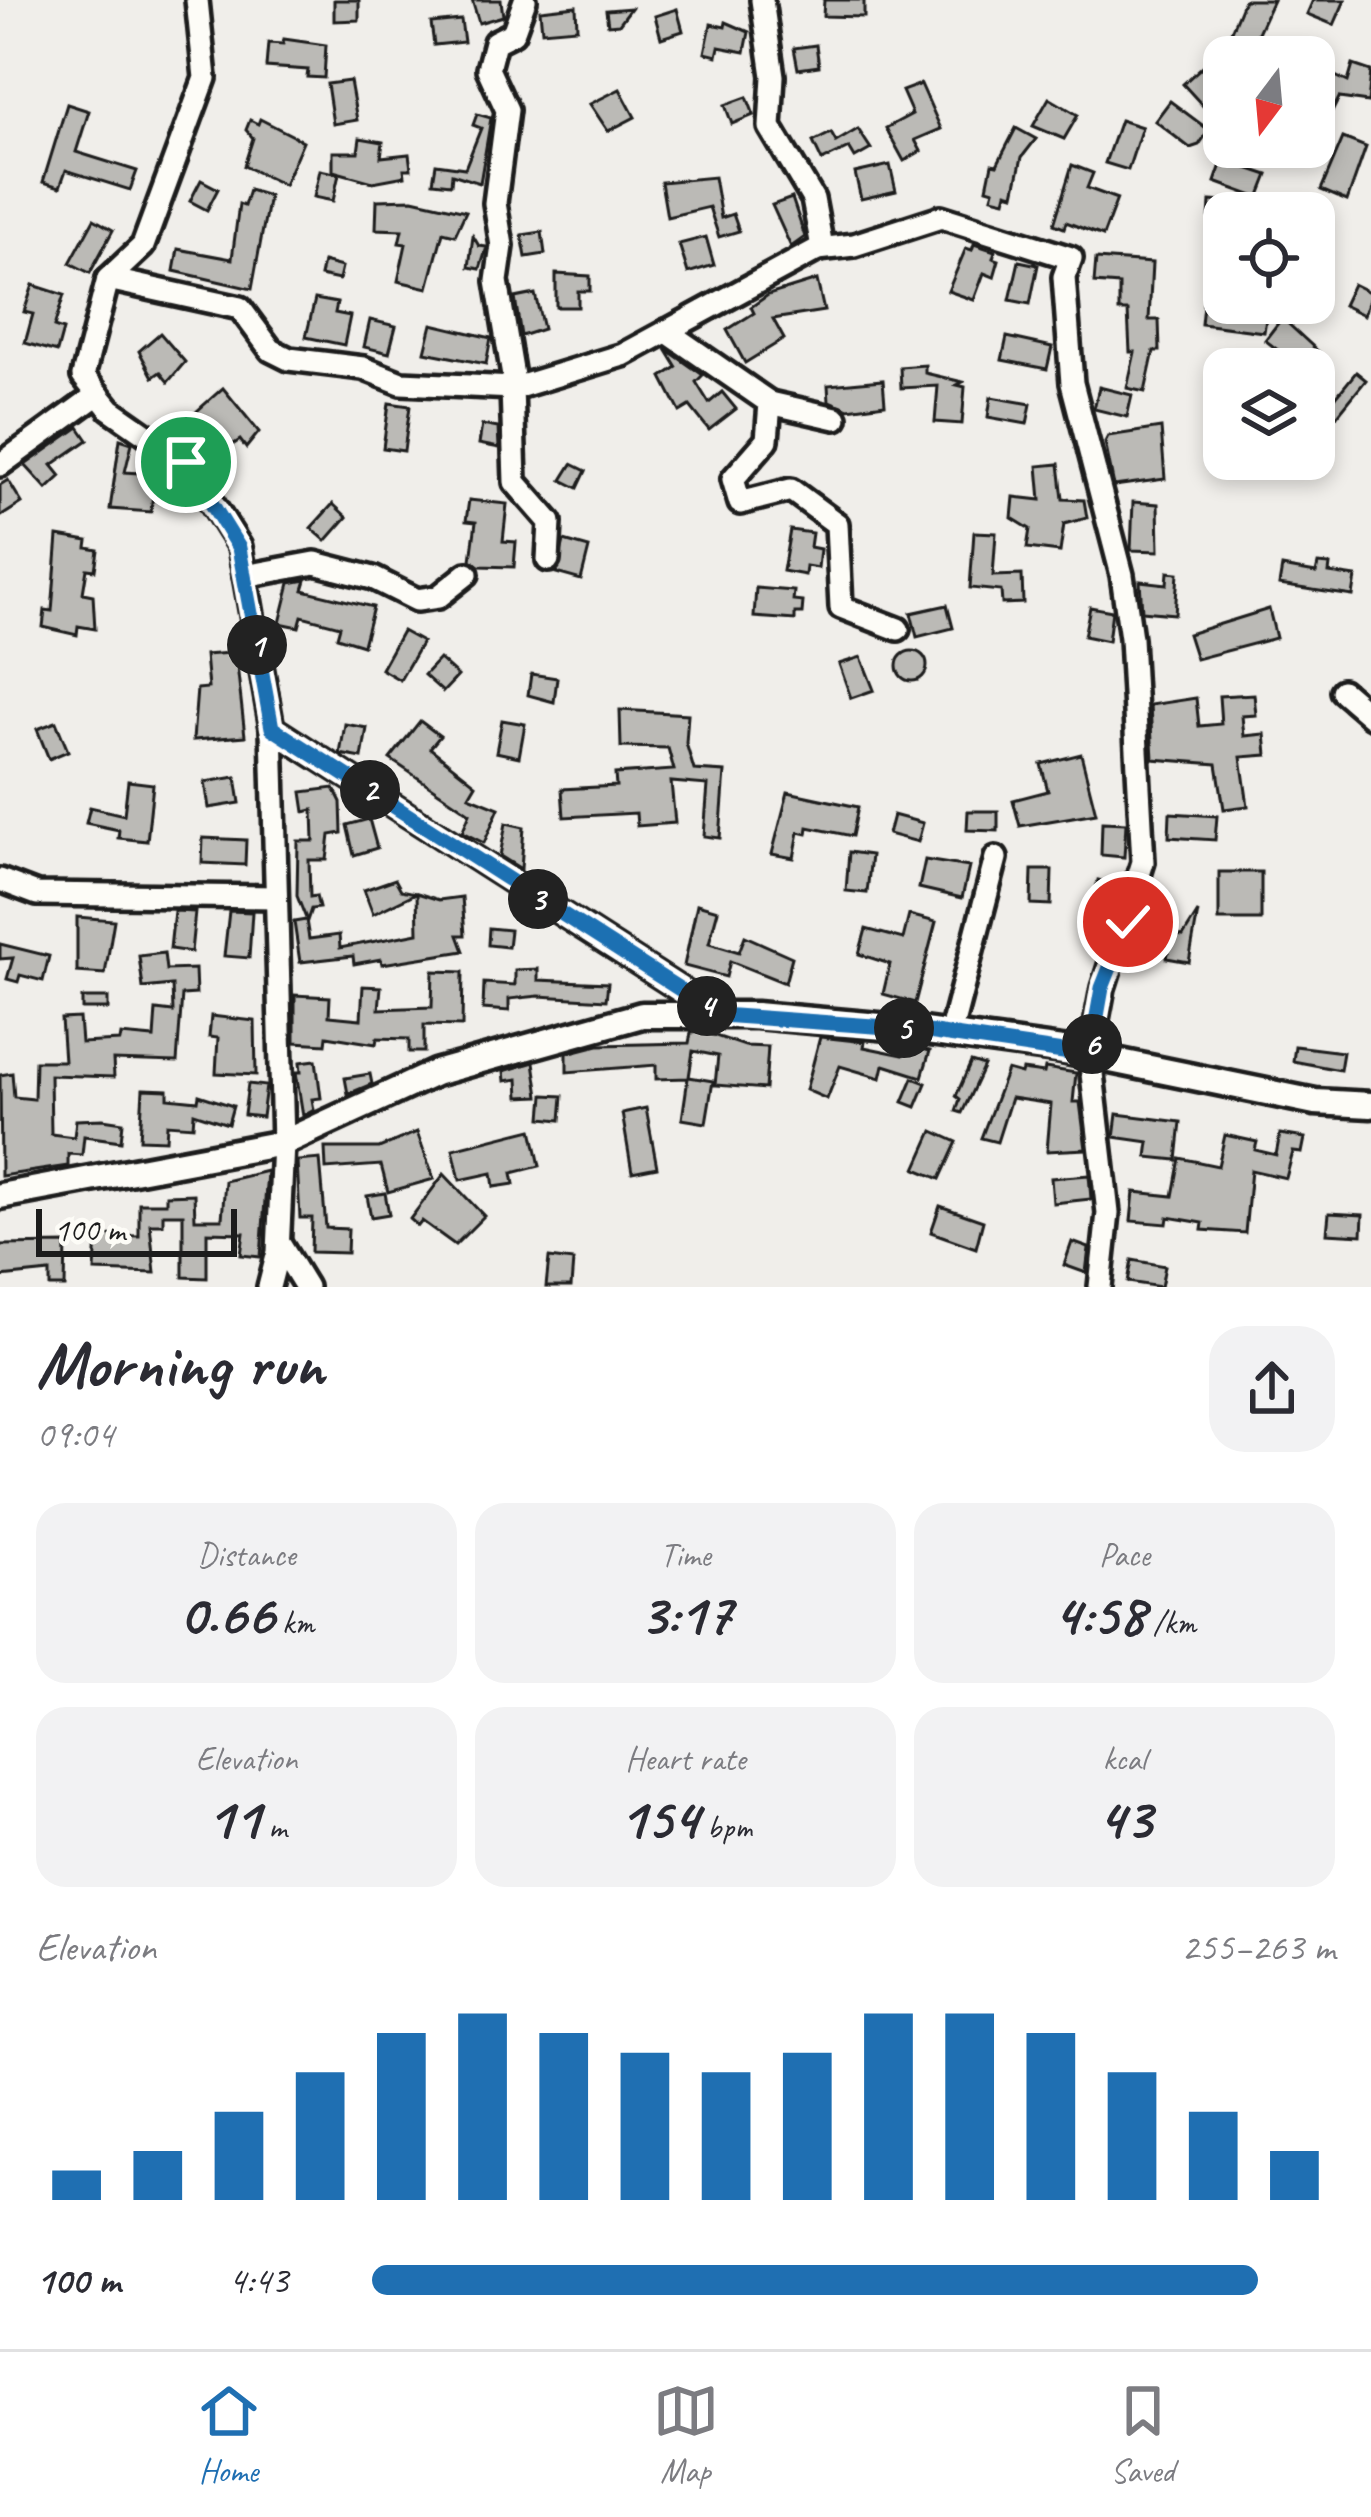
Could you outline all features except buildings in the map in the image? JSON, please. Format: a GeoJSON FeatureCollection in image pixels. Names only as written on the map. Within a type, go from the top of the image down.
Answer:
{"type":"FeatureCollection","features":[{"type":"Feature","properties":{"kind":"main road"},"geometry":{"type":"LineString","coordinates":[[0,1196],[283,1143],[435,1073],[642,1015],[720,1015],[950,1035],[1090,1056],[1218,1085],[1371,1105]]}},
{"type":"Feature","properties":{"kind":"street"},"geometry":{"type":"LineString","coordinates":[[197,0],[205,78],[143,246],[108,280],[83,376],[110,410],[186,462],[239,548],[272,728],[283,1143],[279,1248],[268,1287]]}},
{"type":"Feature","properties":{"kind":"street"},"geometry":{"type":"LineString","coordinates":[[525,0],[513,33],[495,42],[488,69],[507,110],[495,203],[502,246],[497,281],[514,388],[515,482],[550,522],[548,560]]}},
{"type":"Feature","properties":{"kind":"street"},"geometry":{"type":"LineString","coordinates":[[762,0],[773,76],[770,127],[794,160],[813,199],[818,249]]}},
{"type":"Feature","properties":{"kind":"street"},"geometry":{"type":"LineString","coordinates":[[108,280],[240,308],[271,350],[289,359],[363,368],[401,383],[514,388],[623,355],[818,249],[854,244],[941,218],[1071,258],[1064,277],[1072,383],[1122,575],[1132,638],[1144,862],[1102,988],[1090,1056],[1108,1213],[1100,1287]]}},
{"type":"Feature","properties":{"kind":"street"},"geometry":{"type":"LineString","coordinates":[[666,331],[717,371],[770,403],[836,418]]}},
{"type":"Feature","properties":{"kind":"street"},"geometry":{"type":"LineString","coordinates":[[0,465],[98,394]]}},
{"type":"Feature","properties":{"kind":"street"},"geometry":{"type":"LineString","coordinates":[[770,403],[767,440],[733,479],[740,503],[791,490],[837,524],[841,607],[898,629]]}},
{"type":"Feature","properties":{"kind":"street"},"geometry":{"type":"LineString","coordinates":[[244,576],[315,563],[373,578],[417,600],[438,597],[467,574]]}},
{"type":"Feature","properties":{"kind":"street"},"geometry":{"type":"LineString","coordinates":[[1342,691],[1371,716]]}},
{"type":"Feature","properties":{"kind":"street"},"geometry":{"type":"LineString","coordinates":[[272,728],[720,1015]]}},
{"type":"Feature","properties":{"kind":"street"},"geometry":{"type":"LineString","coordinates":[[950,1035],[996,858]]}},
{"type":"Feature","properties":{"kind":"street"},"geometry":{"type":"LineString","coordinates":[[0,880],[37,894],[276,897]]}},
{"type":"Feature","properties":{"kind":"street"},"geometry":{"type":"LineString","coordinates":[[279,1248],[306,1287]]}},
{"type":"Feature","properties":{"kind":"route"},"geometry":{"type":"LineString","coordinates":[[186,462],[239,548],[272,728],[720,1015],[901,1028],[1090,1056],[1102,988],[1128,922]]}}]}
